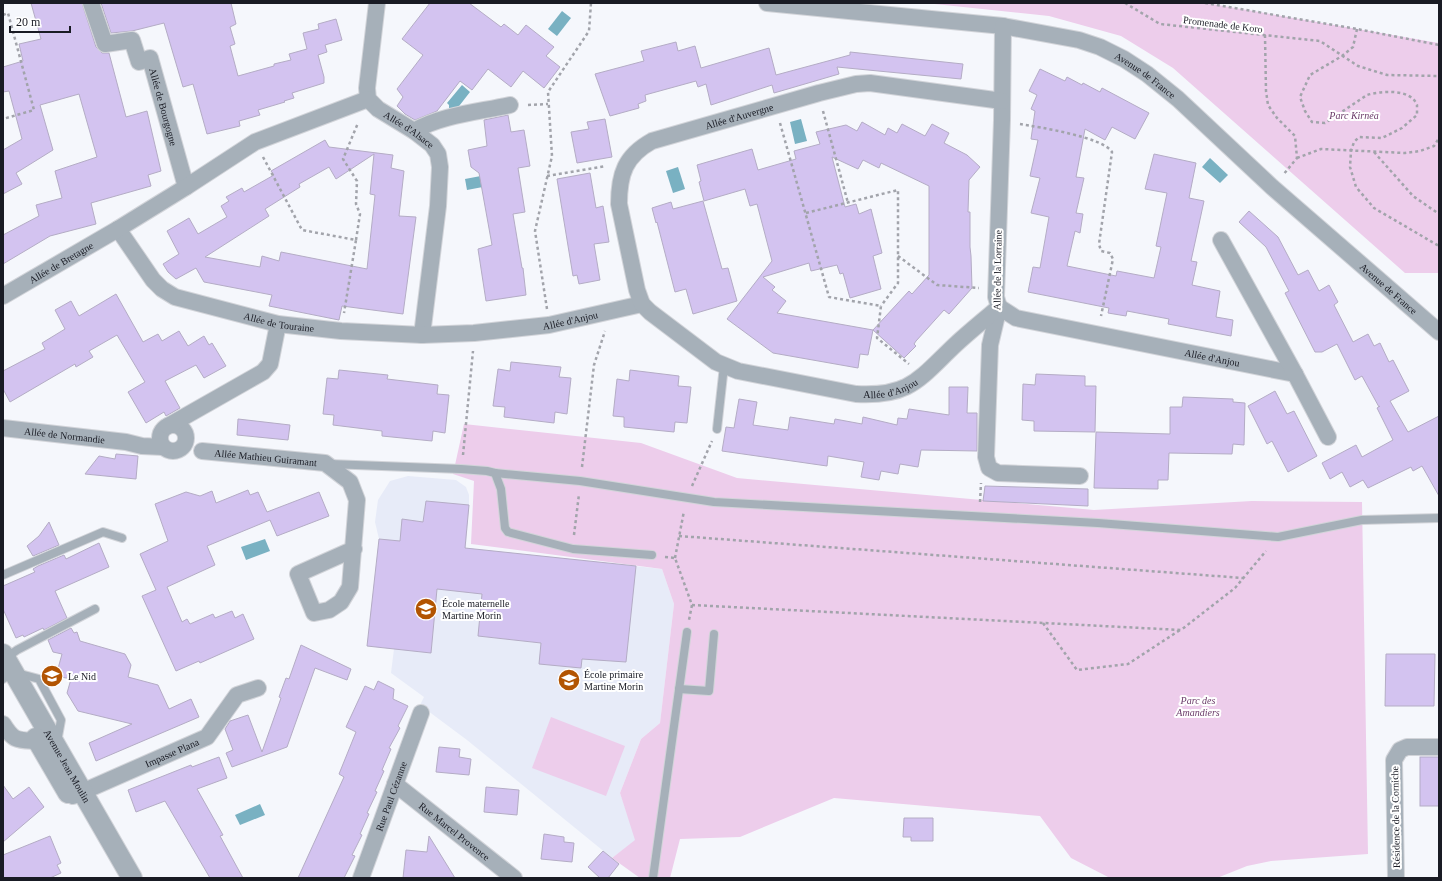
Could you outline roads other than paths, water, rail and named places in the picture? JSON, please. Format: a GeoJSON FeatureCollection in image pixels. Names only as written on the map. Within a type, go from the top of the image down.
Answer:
{"type":"FeatureCollection","features":[{"type":"Feature","properties":{"kind":"street","name":"Allée de Bourgogne"},"geometry":{"type":"LineString","coordinates":[[91,3],[105,44],[132,40],[138,62],[150,58],[186,188]]}},
{"type":"Feature","properties":{"kind":"street"},"geometry":{"type":"LineString","coordinates":[[118,229],[186,188],[255,142],[368,100],[367,88],[377,3]]}},
{"type":"Feature","properties":{"kind":"street","name":"Avenue de France"},"geometry":{"type":"LineString","coordinates":[[767,3],[1003,26],[1078,40],[1100,47],[1124,59],[1147,74],[1178,99],[1272,187],[1439,332]]}},
{"type":"Feature","properties":{"kind":"street","name":"Allée de la Lorraine"},"geometry":{"type":"LineString","coordinates":[[1003,26],[1002,120],[996,290],[996,297],[999,307],[990,345],[986,457],[989,468],[998,473],[1080,476]]}},
{"type":"Feature","properties":{"kind":"street","name":"Allée d'Auvergne"},"geometry":{"type":"LineString","coordinates":[[642,304],[637,290],[619,204],[619,193],[622,177],[627,163],[632,155],[641,147],[652,141],[819,93],[856,84],[870,83],[1002,101]]}},
{"type":"Feature","properties":{"kind":"street","name":"Allée d'Alsace"},"geometry":{"type":"LineString","coordinates":[[368,100],[378,110],[414,131],[432,145],[438,154],[440,167],[438,206],[422,335]]}},
{"type":"Feature","properties":{"kind":"street"},"geometry":{"type":"LineString","coordinates":[[414,131],[426,124],[440,120],[510,105]]}},
{"type":"Feature","properties":{"kind":"street","name":"Allée de Touraine"},"geometry":{"type":"LineString","coordinates":[[118,229],[153,280],[162,289],[176,297],[278,324],[341,331],[422,335],[474,332]]}},
{"type":"Feature","properties":{"kind":"street","name":"Allée de Bretagne"},"geometry":{"type":"LineString","coordinates":[[3,296],[118,229]]}},
{"type":"Feature","properties":{"kind":"street"},"geometry":{"type":"LineString","coordinates":[[1221,240],[1328,437]]}},
{"type":"Feature","properties":{"kind":"street","name":"Allée d'Anjou"},"geometry":{"type":"LineString","coordinates":[[474,332],[549,325],[642,304],[650,312],[716,362],[724,366],[738,371],[856,394],[876,395],[911,386],[924,376],[999,307],[1016,318],[1295,374]]}},
{"type":"Feature","properties":{"kind":"street","name":"Allée de Normandie"},"geometry":{"type":"LineString","coordinates":[[126,442],[165,428],[263,372],[270,364],[278,324]]}},
{"type":"Feature","properties":{"kind":"street","name":"Allée de Normandie"},"geometry":{"type":"LineString","coordinates":[[184,440],[202,407]]}},
{"type":"Feature","properties":{"kind":"street"},"geometry":{"type":"LineString","coordinates":[[175,425],[184,440],[173,452],[163,447],[160,439],[165,428],[175,425]]}},
{"type":"Feature","properties":{"kind":"street","name":"Allée de Normandie"},"geometry":{"type":"LineString","coordinates":[[3,428],[126,442],[142,446],[163,447]]}},
{"type":"Feature","properties":{"kind":"street","name":"Allée Mathieu Guiramant"},"geometry":{"type":"LineString","coordinates":[[184,440],[202,451],[325,463],[350,482],[357,500],[354,549]]}},
{"type":"Feature","properties":{"kind":"street","name":"Avenue Jean Moulin"},"geometry":{"type":"LineString","coordinates":[[5,667],[37,741],[76,795],[132,878]]}},
{"type":"Feature","properties":{"kind":"street","name":"Avenue Jean Moulin"},"geometry":{"type":"LineString","coordinates":[[5,667],[56,746],[76,795],[117,878]]}},
{"type":"Feature","properties":{"kind":"street","name":"Impasse Plana"},"geometry":{"type":"LineString","coordinates":[[76,795],[207,738],[237,695],[258,688]]}},
{"type":"Feature","properties":{"kind":"street","name":"Rue Paul Cézanne"},"geometry":{"type":"LineString","coordinates":[[360,878],[421,713]]}},
{"type":"Feature","properties":{"kind":"street","name":"Avenue Jean Moulin"},"geometry":{"type":"LineString","coordinates":[[3,724],[8,732],[18,740],[37,741]]}},
{"type":"Feature","properties":{"kind":"street","name":"Résidence de la Corniche"},"geometry":{"type":"LineString","coordinates":[[1396,878],[1394,760],[1400,750],[1407,747],[1439,747]]}},
{"type":"Feature","properties":{"kind":"street","name":"Rue Marcel Provence"},"geometry":{"type":"LineString","coordinates":[[395,784],[514,878]]}},
{"type":"Feature","properties":{"kind":"lane"},"geometry":{"type":"LineString","coordinates":[[717,429],[724,366]]}},
{"type":"Feature","properties":{"kind":"lane"},"geometry":{"type":"LineString","coordinates":[[325,463],[487,471],[580,481],[714,502],[1098,523],[1278,537],[1362,520],[1439,518]]}},
{"type":"Feature","properties":{"kind":"lane"},"geometry":{"type":"LineString","coordinates":[[495,473],[501,489],[505,528],[508,532],[573,549],[652,555]]}},
{"type":"Feature","properties":{"kind":"lane"},"geometry":{"type":"LineString","coordinates":[[3,575],[103,532],[122,538]]}},
{"type":"Feature","properties":{"kind":"lane"},"geometry":{"type":"LineString","coordinates":[[5,667],[17,650],[95,609]]}},
{"type":"Feature","properties":{"kind":"lane"},"geometry":{"type":"LineString","coordinates":[[654,878],[687,632]]}},
{"type":"Feature","properties":{"kind":"lane"},"geometry":{"type":"LineString","coordinates":[[679,689],[709,691],[714,634]]}},
{"type":"Feature","properties":{"kind":"water"},"geometry":{"type":"Polygon","coordinates":[[[562,11],[571,18],[557,36],[548,29],[562,11]]]}},
{"type":"Feature","properties":{"kind":"water"},"geometry":{"type":"Polygon","coordinates":[[[462,85],[470,92],[456,110],[449,109],[449,105],[447,103],[462,85]]]}},
{"type":"Feature","properties":{"kind":"water"},"geometry":{"type":"Polygon","coordinates":[[[801,119],[807,141],[795,144],[790,122],[801,119]]]}},
{"type":"Feature","properties":{"kind":"water"},"geometry":{"type":"Polygon","coordinates":[[[1210,158],[1228,175],[1220,183],[1202,167],[1210,158]]]}},
{"type":"Feature","properties":{"kind":"water"},"geometry":{"type":"Polygon","coordinates":[[[678,167],[685,189],[673,193],[666,171],[678,167]]]}},
{"type":"Feature","properties":{"kind":"water"},"geometry":{"type":"Polygon","coordinates":[[[486,175],[488,186],[467,190],[465,179],[486,175]]]}},
{"type":"Feature","properties":{"kind":"water"},"geometry":{"type":"Polygon","coordinates":[[[265,539],[270,551],[246,560],[241,547],[265,539]]]}},
{"type":"Feature","properties":{"kind":"water"},"geometry":{"type":"Polygon","coordinates":[[[260,804],[265,815],[240,825],[235,815],[260,804]]]}},
{"type":"Feature","properties":{"kind":"place","name":"École maternelle Martine Morin"},"geometry":{"type":"Point","coordinates":[426,609]}},
{"type":"Feature","properties":{"kind":"place","name":"Le Nid"},"geometry":{"type":"Point","coordinates":[52,676]}},
{"type":"Feature","properties":{"kind":"place","name":"École primaire Martine Morin"},"geometry":{"type":"Point","coordinates":[569,680]}},
{"type":"Feature","properties":{"kind":"park label","name":"Parc Kirnéa"},"geometry":{"type":"Point","coordinates":[1354,115]}},
{"type":"Feature","properties":{"kind":"park label","name":"Parc des Amandiers"},"geometry":{"type":"Point","coordinates":[1198,706]}}]}
